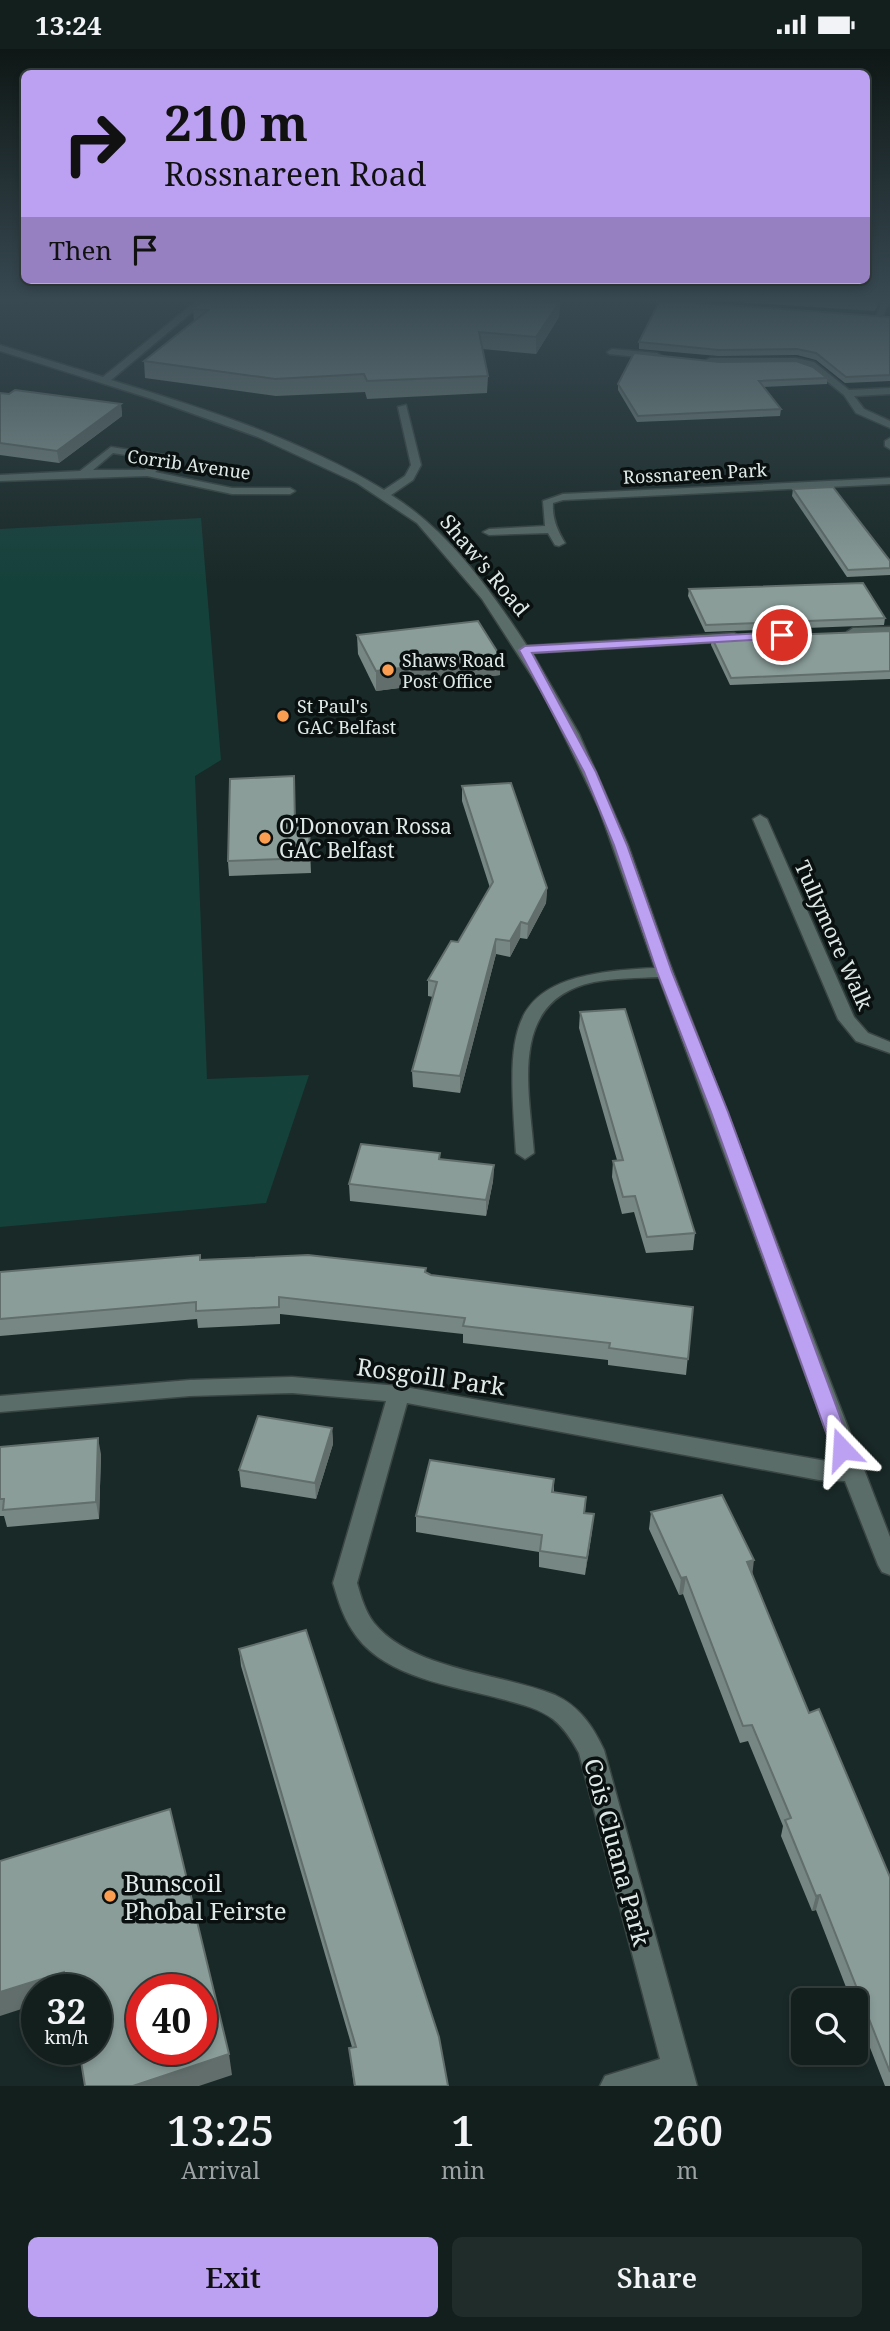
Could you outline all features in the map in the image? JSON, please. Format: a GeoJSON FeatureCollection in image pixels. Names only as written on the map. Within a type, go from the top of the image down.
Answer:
{"type":"FeatureCollection","features":[{"type":"Feature","properties":{"kind":"street","name":"Shaw's Road"},"geometry":{"type":"LineString","coordinates":[[135,393],[334,465],[406,509],[439,540],[482,589],[525,650],[595,785],[621,845],[664,972],[720,1112],[851,1473],[890,1565]]}},
{"type":"Feature","properties":{"kind":"street"},"geometry":{"type":"LineString","coordinates":[[846,393],[860,411],[890,425]]}},
{"type":"Feature","properties":{"kind":"street"},"geometry":{"type":"LineString","coordinates":[[384,495],[409,478],[416,465],[403,407]]}},
{"type":"Feature","properties":{"kind":"street"},"geometry":{"type":"LineString","coordinates":[[890,441],[890,446]]}},
{"type":"Feature","properties":{"kind":"street"},"geometry":{"type":"LineString","coordinates":[[84,472],[111,450],[166,458],[146,473]]}},
{"type":"Feature","properties":{"kind":"street","name":"Corrib Avenue"},"geometry":{"type":"LineString","coordinates":[[0,478],[84,472],[146,473],[224,490],[290,491]]}},
{"type":"Feature","properties":{"kind":"street","name":"Rossnareen Park"},"geometry":{"type":"LineString","coordinates":[[551,529],[546,508],[548,501],[563,497],[890,481]]}},
{"type":"Feature","properties":{"kind":"street"},"geometry":{"type":"LineString","coordinates":[[489,531],[551,529],[559,543]]}},
{"type":"Feature","properties":{"kind":"street"},"geometry":{"type":"LineString","coordinates":[[836,633],[890,631]]}},
{"type":"Feature","properties":{"kind":"street"},"geometry":{"type":"LineString","coordinates":[[525,650],[755,636]]}},
{"type":"Feature","properties":{"kind":"street","name":"Tullymore Walk"},"geometry":{"type":"LineString","coordinates":[[760,819],[846,1019],[862,1037],[890,1048]]}},
{"type":"Feature","properties":{"kind":"street"},"geometry":{"type":"LineString","coordinates":[[525,1153],[521,1047],[531,1015],[547,998],[575,982],[608,975],[664,972]]}},
{"type":"Feature","properties":{"kind":"street","name":"Rosgoill Park"},"geometry":{"type":"LineString","coordinates":[[0,1404],[190,1388],[292,1385],[399,1394],[818,1471],[851,1473]]}},
{"type":"Feature","properties":{"kind":"street","name":"Cois Cluana Park"},"geometry":{"type":"LineString","coordinates":[[399,1394],[345,1583],[349,1606],[359,1626],[382,1648],[415,1664],[535,1698],[557,1708],[577,1725],[591,1750],[679,2078]]}},
{"type":"Feature","properties":{"kind":"street"},"geometry":{"type":"LineString","coordinates":[[615,2086],[679,2078]]}},
{"type":"Feature","properties":{"kind":"green space"},"geometry":{"type":"Polygon","coordinates":[[[201,518],[221,760],[195,776],[207,1079],[309,1075],[266,1203],[0,1227],[0,529],[201,518]]]}},
{"type":"Feature","properties":{"kind":"building"},"geometry":{"type":"Polygon","coordinates":[[[0,393],[38,393],[121,404],[57,451],[0,443],[0,393]]]}},
{"type":"Feature","properties":{"kind":"building"},"geometry":{"type":"Polygon","coordinates":[[[624,393],[768,393],[781,409],[638,416],[624,393]]]}},
{"type":"Feature","properties":{"kind":"building"},"geometry":{"type":"Polygon","coordinates":[[[833,487],[890,561],[890,568],[848,570],[793,489],[833,487]]]}},
{"type":"Feature","properties":{"kind":"building"},"geometry":{"type":"Polygon","coordinates":[[[863,583],[885,618],[706,625],[689,589],[863,583]]]}},
{"type":"Feature","properties":{"kind":"building"},"geometry":{"type":"Polygon","coordinates":[[[478,621],[500,656],[376,671],[357,635],[478,621]]]}},
{"type":"Feature","properties":{"kind":"building"},"geometry":{"type":"Polygon","coordinates":[[[890,631],[890,671],[731,678],[712,638],[890,631]]]}},
{"type":"Feature","properties":{"kind":"building"},"geometry":{"type":"Polygon","coordinates":[[[294,776],[295,824],[309,824],[310,858],[228,861],[230,779],[294,776]]]}},
{"type":"Feature","properties":{"kind":"building"},"geometry":{"type":"Polygon","coordinates":[[[511,783],[547,888],[528,924],[521,922],[510,941],[496,939],[460,1076],[412,1071],[437,982],[428,980],[451,941],[458,942],[493,882],[462,786],[511,783]]]}},
{"type":"Feature","properties":{"kind":"building"},"geometry":{"type":"Polygon","coordinates":[[[625,1009],[695,1233],[647,1237],[635,1196],[623,1197],[613,1161],[623,1160],[580,1012],[625,1009]]]}},
{"type":"Feature","properties":{"kind":"building"},"geometry":{"type":"Polygon","coordinates":[[[361,1144],[440,1153],[439,1159],[494,1165],[486,1200],[349,1184],[361,1144]]]}},
{"type":"Feature","properties":{"kind":"building"},"geometry":{"type":"Polygon","coordinates":[[[200,1255],[200,1260],[308,1255],[426,1268],[425,1272],[431,1275],[693,1307],[688,1359],[609,1348],[610,1343],[463,1326],[465,1318],[279,1297],[279,1307],[196,1311],[196,1302],[0,1319],[0,1272],[200,1255]]]}},
{"type":"Feature","properties":{"kind":"building"},"geometry":{"type":"Polygon","coordinates":[[[258,1416],[332,1428],[315,1483],[239,1470],[258,1416]]]}},
{"type":"Feature","properties":{"kind":"building"},"geometry":{"type":"Polygon","coordinates":[[[98,1438],[96,1502],[3,1510],[4,1499],[0,1499],[0,1447],[98,1438]]]}},
{"type":"Feature","properties":{"kind":"building"},"geometry":{"type":"Polygon","coordinates":[[[430,1460],[554,1479],[552,1492],[586,1497],[584,1513],[594,1514],[587,1558],[540,1551],[542,1535],[416,1516],[430,1460]]]}},
{"type":"Feature","properties":{"kind":"building"},"geometry":{"type":"Polygon","coordinates":[[[722,1495],[754,1560],[747,1562],[809,1713],[819,1709],[890,1877],[890,2072],[868,2016],[868,1988],[857,1988],[820,1895],[816,1896],[785,1820],[791,1818],[752,1725],[743,1726],[686,1577],[681,1578],[651,1512],[722,1495]]]}},
{"type":"Feature","properties":{"kind":"building"},"geometry":{"type":"Polygon","coordinates":[[[306,1630],[439,2037],[448,2086],[355,2086],[349,2048],[356,2047],[239,1649],[306,1630]]]}},
{"type":"Feature","properties":{"kind":"building"},"geometry":{"type":"Polygon","coordinates":[[[170,1809],[210,1974],[126,1974],[126,2065],[196,2065],[133,2086],[85,2086],[82,2065],[112,2065],[112,1974],[21,1974],[21,1985],[0,1992],[0,1861],[170,1809]]]}},
{"type":"Feature","properties":{"kind":"building"},"geometry":{"type":"Polygon","coordinates":[[[217,2004],[229,2054],[217,2058],[217,2004]]]}},
{"type":"Feature","properties":{"kind":"place","name":"Shaws Road Post Office"},"geometry":{"type":"Point","coordinates":[388,670]}},
{"type":"Feature","properties":{"kind":"place","name":"St Paul's GAC Belfast"},"geometry":{"type":"Point","coordinates":[283,716]}},
{"type":"Feature","properties":{"kind":"place","name":"O'Donovan Rossa GAC Belfast"},"geometry":{"type":"Point","coordinates":[265,838]}},
{"type":"Feature","properties":{"kind":"place","name":"Bunscoil Phobal Feirste"},"geometry":{"type":"Point","coordinates":[110,1896]}},
{"type":"Feature","properties":{"kind":"route"},"geometry":{"type":"LineString","coordinates":[[782,635],[622,642],[525,650],[590,772],[621,845],[664,972],[720,1112],[842,1449]]}}]}
